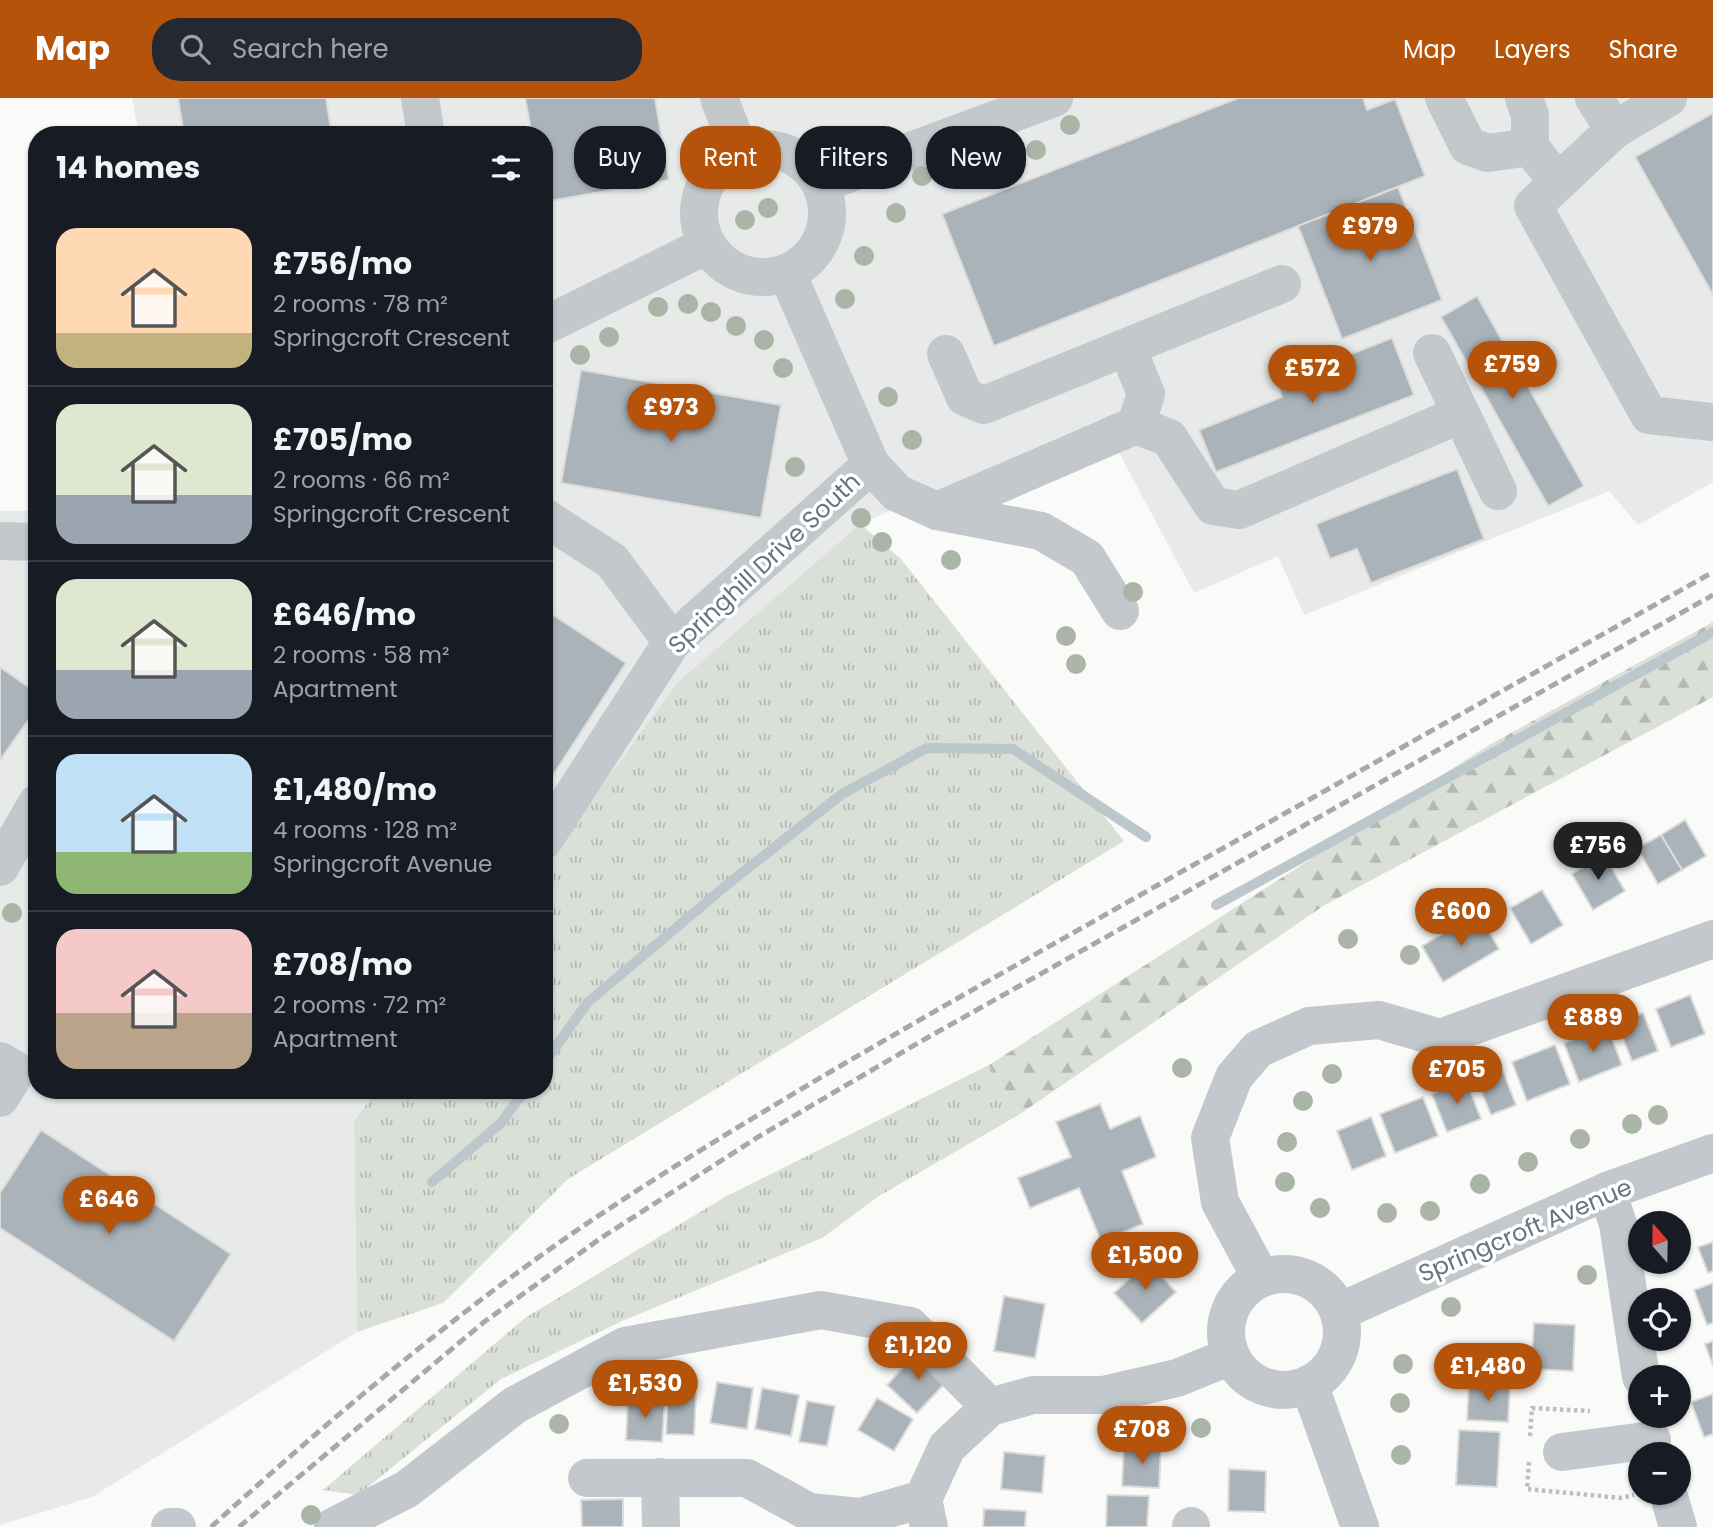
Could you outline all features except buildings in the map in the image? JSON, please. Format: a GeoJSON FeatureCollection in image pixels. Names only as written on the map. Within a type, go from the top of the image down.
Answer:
{"type":"FeatureCollection","features":[{"type":"Feature","properties":{"kind":"street"},"geometry":{"type":"LineString","coordinates":[[420,98],[425,126]]}},
{"type":"Feature","properties":{"kind":"street"},"geometry":{"type":"LineString","coordinates":[[719,98],[730,126]]}},
{"type":"Feature","properties":{"kind":"street"},"geometry":{"type":"LineString","coordinates":[[1444,98],[1468,146],[1488,153],[1530,146]]}},
{"type":"Feature","properties":{"kind":"street"},"geometry":{"type":"LineString","coordinates":[[1524,98],[1530,116],[1530,146],[1557,183]]}},
{"type":"Feature","properties":{"kind":"street"},"geometry":{"type":"LineString","coordinates":[[1668,98],[1612,109],[1557,183],[1533,206],[1649,415],[1713,422]]}},
{"type":"Feature","properties":{"kind":"street"},"geometry":{"type":"LineString","coordinates":[[912,149],[1037,101]]}},
{"type":"Feature","properties":{"kind":"street"},"geometry":{"type":"LineString","coordinates":[[704,189],[699,201],[699,223],[706,245],[718,259],[741,273],[769,277],[787,273],[806,262],[819,246],[827,226],[828,205],[823,189]]}},
{"type":"Feature","properties":{"kind":"street"},"geometry":{"type":"LineString","coordinates":[[553,322],[706,245]]}},
{"type":"Feature","properties":{"kind":"street","name":"Springhill Drive South"},"geometry":{"type":"LineString","coordinates":[[787,273],[871,465],[897,493],[937,511],[1041,531],[1087,558],[1120,611]]}},
{"type":"Feature","properties":{"kind":"street"},"geometry":{"type":"LineString","coordinates":[[946,354],[965,397],[984,405],[1282,284]]}},
{"type":"Feature","properties":{"kind":"street"},"geometry":{"type":"LineString","coordinates":[[1127,347],[1146,394],[1136,425]]}},
{"type":"Feature","properties":{"kind":"street"},"geometry":{"type":"LineString","coordinates":[[1432,353],[1498,491]]}},
{"type":"Feature","properties":{"kind":"street"},"geometry":{"type":"LineString","coordinates":[[937,511],[1136,425],[1169,438],[1213,506],[1239,510],[1461,414]]}},
{"type":"Feature","properties":{"kind":"street","name":"Springhill Drive South"},"geometry":{"type":"LineString","coordinates":[[553,825],[672,642],[871,465]]}},
{"type":"Feature","properties":{"kind":"street"},"geometry":{"type":"LineString","coordinates":[[553,523],[612,561],[672,642]]}},
{"type":"Feature","properties":{"kind":"street"},"geometry":{"type":"LineString","coordinates":[[0,541],[28,542]]}},
{"type":"Feature","properties":{"kind":"street"},"geometry":{"type":"LineString","coordinates":[[0,867],[28,819]]}},
{"type":"Feature","properties":{"kind":"street"},"geometry":{"type":"LineString","coordinates":[[1261,1278],[1220,1202],[1210,1138],[1234,1077],[1258,1049],[1309,1026],[1379,1020],[1440,1038],[1713,939]]}},
{"type":"Feature","properties":{"kind":"street"},"geometry":{"type":"LineString","coordinates":[[0,1061],[17,1071],[0,1098]]}},
{"type":"Feature","properties":{"kind":"street","name":"Springcroft Avenue"},"geometry":{"type":"LineString","coordinates":[[1339,1312],[1607,1191],[1713,1153]]}},
{"type":"Feature","properties":{"kind":"street"},"geometry":{"type":"LineString","coordinates":[[1607,1191],[1618,1224],[1639,1365]]}},
{"type":"Feature","properties":{"kind":"street"},"geometry":{"type":"LineString","coordinates":[[1279,1273],[1308,1278],[1326,1291],[1339,1312],[1343,1333],[1335,1360],[1322,1377],[1309,1384],[1294,1389],[1273,1389],[1256,1383],[1239,1369],[1231,1356],[1226,1338],[1228,1316],[1241,1292],[1261,1278],[1279,1273]]}},
{"type":"Feature","properties":{"kind":"street"},"geometry":{"type":"LineString","coordinates":[[333,1527],[407,1489],[515,1405],[625,1346],[808,1312],[821,1310],[910,1326],[990,1407]]}},
{"type":"Feature","properties":{"kind":"street"},"geometry":{"type":"LineString","coordinates":[[587,1478],[747,1478],[809,1512],[860,1517],[926,1513],[947,1447],[990,1407],[1034,1395],[1103,1395],[1177,1378],[1231,1356]]}},
{"type":"Feature","properties":{"kind":"street"},"geometry":{"type":"LineString","coordinates":[[1309,1384],[1360,1527]]}},
{"type":"Feature","properties":{"kind":"street"},"geometry":{"type":"LineString","coordinates":[[1562,1452],[1652,1437]]}},
{"type":"Feature","properties":{"kind":"street"},"geometry":{"type":"LineString","coordinates":[[660,1477],[661,1527]]}},
{"type":"Feature","properties":{"kind":"street"},"geometry":{"type":"LineString","coordinates":[[1672,1505],[1678,1527]]}},
{"type":"Feature","properties":{"kind":"street"},"geometry":{"type":"LineString","coordinates":[[170,1527],[177,1527]]}},
{"type":"Feature","properties":{"kind":"shaded area"},"geometry":{"type":"Polygon","coordinates":[[[132,98],[1713,98],[1713,482],[1638,525],[1609,491],[1304,615],[1278,556],[1194,593],[1101,419],[860,524],[678,682],[553,852],[553,126],[137,126],[132,98]]]}},
{"type":"Feature","properties":{"kind":"shaded area"},"geometry":{"type":"Polygon","coordinates":[[[0,511],[28,511],[28,1099],[370,1099],[354,1121],[357,1332],[92,1497],[0,1525],[0,511]]]}},
{"type":"Feature","properties":{"kind":"green space"},"geometry":{"type":"Polygon","coordinates":[[[860,524],[901,559],[1124,841],[568,1179],[443,1303],[357,1332],[354,1121],[370,1099],[553,1099],[553,852],[678,682],[860,524]]]}},
{"type":"Feature","properties":{"kind":"green space"},"geometry":{"type":"Polygon","coordinates":[[[1713,622],[1713,697],[1323,906],[1020,1114],[989,1065],[1489,745],[1713,622]]]}},
{"type":"Feature","properties":{"kind":"green space"},"geometry":{"type":"Polygon","coordinates":[[[989,1065],[1020,1114],[879,1196],[822,1238],[622,1321],[501,1379],[358,1495],[323,1490],[525,1318],[725,1197],[989,1065]]]}},
{"type":"Feature","properties":{"kind":"waterway"},"geometry":{"type":"LineString","coordinates":[[1216,905],[1713,632]]}},
{"type":"Feature","properties":{"kind":"waterway"},"geometry":{"type":"LineString","coordinates":[[553,1051],[588,1002],[728,884],[842,794],[927,748],[1013,749],[1146,837]]}},
{"type":"Feature","properties":{"kind":"waterway"},"geometry":{"type":"LineString","coordinates":[[432,1182],[501,1123],[518,1099]]}},
{"type":"Feature","properties":{"kind":"railway"},"geometry":{"type":"LineString","coordinates":[[211,1527],[349,1406],[495,1289],[595,1218],[723,1136],[920,1020],[1713,572]]}},
{"type":"Feature","properties":{"kind":"railway"},"geometry":{"type":"LineString","coordinates":[[239,1527],[484,1322],[601,1238],[758,1137],[918,1043],[1713,595]]}}]}
